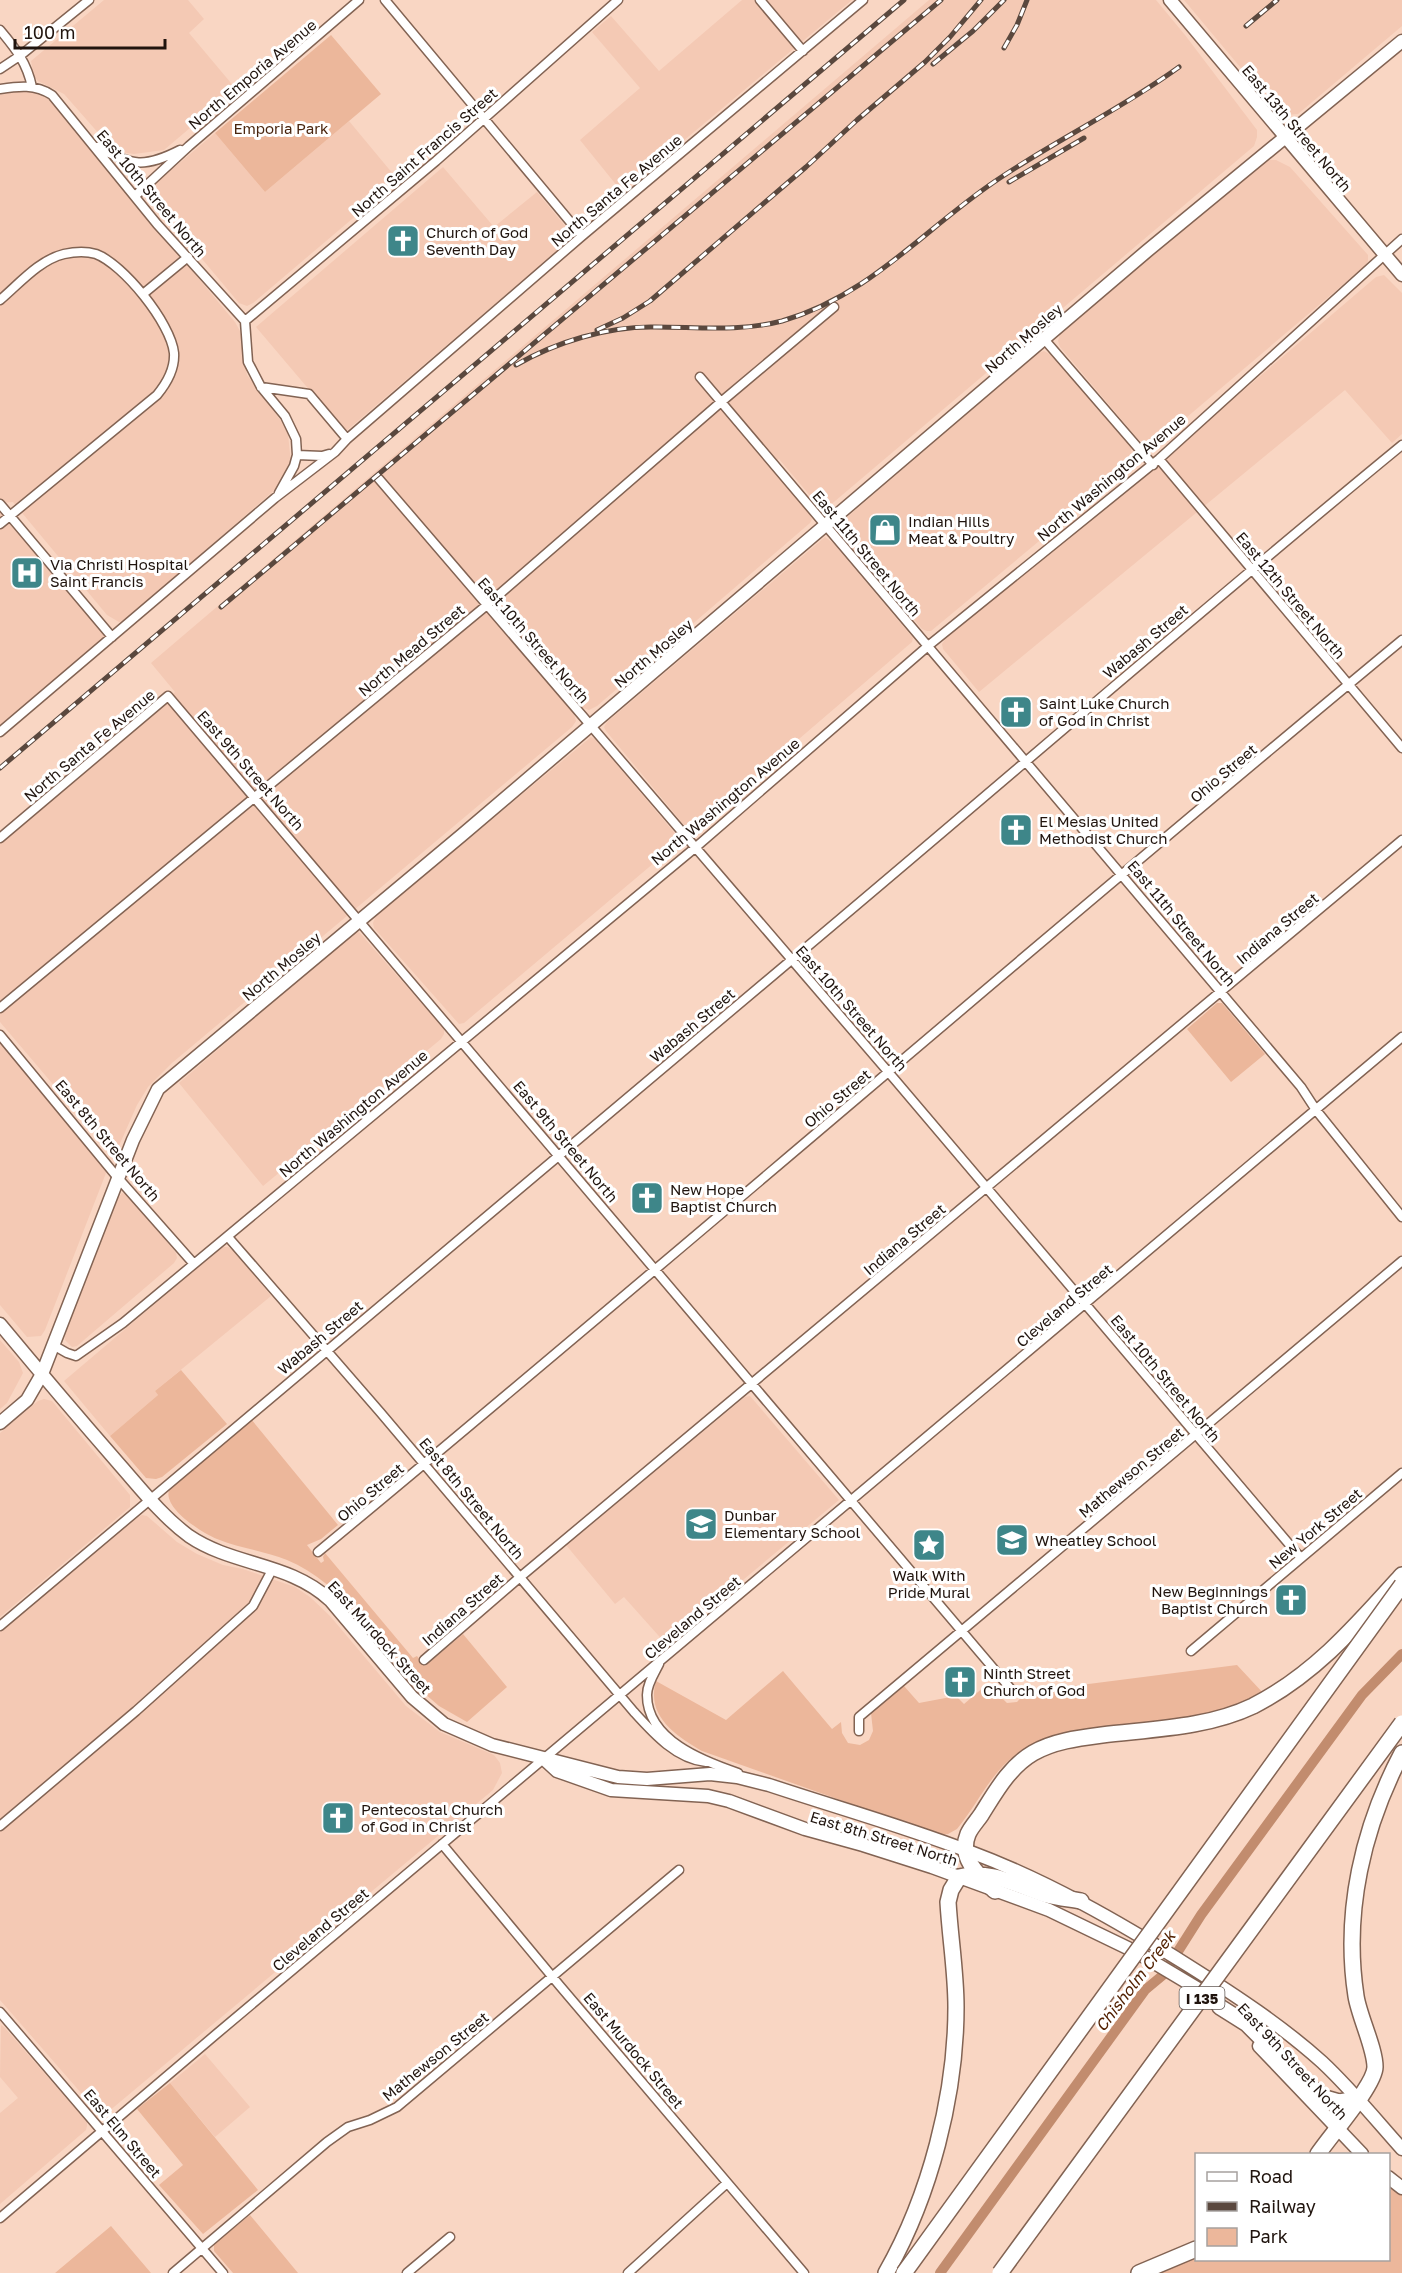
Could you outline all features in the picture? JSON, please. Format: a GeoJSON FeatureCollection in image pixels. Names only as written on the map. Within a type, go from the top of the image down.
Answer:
{"type":"FeatureCollection","features":[{"type":"Feature","properties":{"kind":"highway"},"geometry":{"type":"LineString","coordinates":[[995,1891],[971,1866],[965,1850],[968,1834],[999,1786],[1011,1771],[1031,1754],[1052,1744],[1200,1723],[1250,1707],[1288,1686],[1330,1653],[1402,1575]]}},
{"type":"Feature","properties":{"kind":"highway"},"geometry":{"type":"LineString","coordinates":[[904,2273],[1402,1585]]}},
{"type":"Feature","properties":{"kind":"highway","name":"I 135"},"geometry":{"type":"LineString","coordinates":[[1000,2273],[1402,1723]]}},
{"type":"Feature","properties":{"kind":"highway"},"geometry":{"type":"LineString","coordinates":[[1319,2153],[1369,2086],[1375,2067],[1356,1999],[1352,1960],[1355,1890],[1374,1813],[1402,1753]]}},
{"type":"Feature","properties":{"kind":"highway"},"geometry":{"type":"LineString","coordinates":[[886,2273],[919,2200],[942,2123],[950,2082],[956,2006],[948,1902],[951,1890],[959,1877],[978,1874],[1015,1882],[1048,1895],[1081,1901]]}},
{"type":"Feature","properties":{"kind":"highway"},"geometry":{"type":"LineString","coordinates":[[1220,2007],[1247,2025],[1309,2086],[1325,2098],[1339,2102],[1358,2099]]}},
{"type":"Feature","properties":{"kind":"highway"},"geometry":{"type":"LineString","coordinates":[[1139,2273],[1195,2250]]}},
{"type":"Feature","properties":{"kind":"street"},"geometry":{"type":"LineString","coordinates":[[0,69],[21,55],[89,0]]}},
{"type":"Feature","properties":{"kind":"street","name":"North Emporia Avenue"},"geometry":{"type":"LineString","coordinates":[[135,196],[189,146],[359,0]]}},
{"type":"Feature","properties":{"kind":"street"},"geometry":{"type":"LineString","coordinates":[[385,0],[582,237]]}},
{"type":"Feature","properties":{"kind":"street","name":"North Saint Francis Street"},"geometry":{"type":"LineString","coordinates":[[245,321],[484,120],[618,0]]}},
{"type":"Feature","properties":{"kind":"street"},"geometry":{"type":"LineString","coordinates":[[760,0],[802,51]]}},
{"type":"Feature","properties":{"kind":"street","name":"North Santa Fe Avenue"},"geometry":{"type":"LineString","coordinates":[[0,732],[275,498],[335,452],[347,439],[582,237],[863,0]]}},
{"type":"Feature","properties":{"kind":"street","name":"East 13th Street North"},"geometry":{"type":"LineString","coordinates":[[1170,0],[1402,275]]}},
{"type":"Feature","properties":{"kind":"street"},"geometry":{"type":"LineString","coordinates":[[0,30],[21,55],[33,87],[0,89]]}},
{"type":"Feature","properties":{"kind":"street","name":"North Mosley"},"geometry":{"type":"LineString","coordinates":[[42,1374],[133,1140],[158,1089],[591,726],[1044,339],[1402,41]]}},
{"type":"Feature","properties":{"kind":"street","name":"East 10th Street North"},"geometry":{"type":"LineString","coordinates":[[33,87],[44,89],[52,95],[157,224],[245,321]]}},
{"type":"Feature","properties":{"kind":"street","name":"North Emporia Avenue"},"geometry":{"type":"LineString","coordinates":[[92,143],[120,159],[142,163],[162,159],[189,146]]}},
{"type":"Feature","properties":{"kind":"street","name":"North Washington Avenue"},"geometry":{"type":"LineString","coordinates":[[53,1345],[76,1356],[123,1323],[228,1237],[696,847],[928,646],[1156,462],[1402,238]]}},
{"type":"Feature","properties":{"kind":"street"},"geometry":{"type":"LineString","coordinates":[[0,300],[51,259],[76,252],[95,254],[111,262],[143,294],[167,332],[174,353],[173,365],[166,384],[157,395],[0,524]]}},
{"type":"Feature","properties":{"kind":"street"},"geometry":{"type":"LineString","coordinates":[[143,294],[188,257]]}},
{"type":"Feature","properties":{"kind":"street","name":"North Mead Street"},"geometry":{"type":"LineString","coordinates":[[0,1008],[487,605],[721,402],[834,308]]}},
{"type":"Feature","properties":{"kind":"street"},"geometry":{"type":"LineString","coordinates":[[245,321],[248,362],[261,387],[288,421],[296,439],[297,455],[290,476],[275,498]]}},
{"type":"Feature","properties":{"kind":"street","name":"East 12th Street North"},"geometry":{"type":"LineString","coordinates":[[1044,339],[1252,569],[1402,748]]}},
{"type":"Feature","properties":{"kind":"street","name":"East 11th Street North"},"geometry":{"type":"LineString","coordinates":[[700,377],[1222,992],[1301,1087],[1316,1110],[1402,1217]]}},
{"type":"Feature","properties":{"kind":"street"},"geometry":{"type":"LineString","coordinates":[[261,387],[309,394],[347,439]]}},
{"type":"Feature","properties":{"kind":"street","name":"Wabash Street"},"geometry":{"type":"LineString","coordinates":[[0,1626],[1252,569],[1402,445]]}},
{"type":"Feature","properties":{"kind":"street"},"geometry":{"type":"LineString","coordinates":[[297,455],[322,456],[335,452]]}},
{"type":"Feature","properties":{"kind":"street","name":"East 10th Street North"},"geometry":{"type":"LineString","coordinates":[[380,479],[1300,1557]]}},
{"type":"Feature","properties":{"kind":"street"},"geometry":{"type":"LineString","coordinates":[[0,504],[112,637]]}},
{"type":"Feature","properties":{"kind":"street","name":"Ohio Street"},"geometry":{"type":"LineString","coordinates":[[318,1552],[1402,640]]}},
{"type":"Feature","properties":{"kind":"street","name":"North Santa Fe Avenue"},"geometry":{"type":"LineString","coordinates":[[0,838],[168,696]]}},
{"type":"Feature","properties":{"kind":"street","name":"East 9th Street North"},"geometry":{"type":"LineString","coordinates":[[168,696],[1010,1688]]}},
{"type":"Feature","properties":{"kind":"street","name":"Indiana Street"},"geometry":{"type":"LineString","coordinates":[[424,1660],[1402,840]]}},
{"type":"Feature","properties":{"kind":"street","name":"East 8th Street North"},"geometry":{"type":"LineString","coordinates":[[0,1035],[118,1178],[194,1264]]}},
{"type":"Feature","properties":{"kind":"street","name":"Cleveland Street"},"geometry":{"type":"LineString","coordinates":[[0,2218],[1402,1037]]}},
{"type":"Feature","properties":{"kind":"street","name":"East 8th Street North"},"geometry":{"type":"LineString","coordinates":[[228,1237],[652,1731],[684,1757],[706,1761]]}},
{"type":"Feature","properties":{"kind":"street","name":"Mathewson Street"},"geometry":{"type":"LineString","coordinates":[[859,1731],[860,1717],[1402,1262]]}},
{"type":"Feature","properties":{"kind":"street","name":"East Murdock Street"},"geometry":{"type":"LineString","coordinates":[[0,1324],[150,1499],[174,1523],[196,1540],[223,1553],[273,1568],[304,1581],[322,1593],[412,1697],[444,1724],[492,1745],[618,1777],[647,1779],[710,1774],[769,1785]]}},
{"type":"Feature","properties":{"kind":"street"},"geometry":{"type":"LineString","coordinates":[[0,1424],[27,1400],[42,1374]]}},
{"type":"Feature","properties":{"kind":"street","name":"New York Street"},"geometry":{"type":"LineString","coordinates":[[1191,1651],[1402,1473]]}},
{"type":"Feature","properties":{"kind":"street"},"geometry":{"type":"LineString","coordinates":[[0,1826],[135,1713],[253,1606],[273,1568]]}},
{"type":"Feature","properties":{"kind":"street","name":"East 8th Street North"},"geometry":{"type":"LineString","coordinates":[[660,1662],[647,1693],[648,1708],[653,1720],[682,1748],[706,1761],[769,1785],[965,1850],[1081,1901],[1146,1939]]}},
{"type":"Feature","properties":{"kind":"street","name":"East Murdock Street"},"geometry":{"type":"LineString","coordinates":[[544,1759],[557,1771],[611,1790]]}},
{"type":"Feature","properties":{"kind":"street","name":"East 8th Street North"},"geometry":{"type":"LineString","coordinates":[[611,1790],[697,1795],[729,1801],[805,1829],[863,1845],[959,1877],[1049,1910],[1138,1953]]}},
{"type":"Feature","properties":{"kind":"street","name":"East Murdock Street"},"geometry":{"type":"LineString","coordinates":[[442,1844],[804,2273]]}},
{"type":"Feature","properties":{"kind":"street","name":"Mathewson Street"},"geometry":{"type":"LineString","coordinates":[[173,2273],[327,2142],[348,2127],[370,2120],[397,2107],[679,1870]]}},
{"type":"Feature","properties":{"kind":"street","name":"East 9th Street North"},"geometry":{"type":"LineString","coordinates":[[1146,1939],[1209,1978],[1283,2030],[1322,2062],[1402,2149]]}},
{"type":"Feature","properties":{"kind":"street","name":"East 9th Street North"},"geometry":{"type":"LineString","coordinates":[[1138,1953],[1200,1990],[1220,2007],[1361,2153]]}},
{"type":"Feature","properties":{"kind":"street","name":"East Elm Street"},"geometry":{"type":"LineString","coordinates":[[1,2015],[103,2130],[224,2273]]}},
{"type":"Feature","properties":{"kind":"street"},"geometry":{"type":"LineString","coordinates":[[1390,2178],[1402,2188]]}},
{"type":"Feature","properties":{"kind":"street"},"geometry":{"type":"LineString","coordinates":[[627,2273],[727,2183]]}},
{"type":"Feature","properties":{"kind":"street"},"geometry":{"type":"LineString","coordinates":[[407,2273],[450,2237]]}},
{"type":"Feature","properties":{"kind":"shaded area"},"geometry":{"type":"Polygon","coordinates":[[[104,0],[188,0],[204,19],[189,33],[236,89],[164,150],[134,154],[122,152],[108,144],[64,94],[34,77],[31,61],[104,0]]]}},
{"type":"Feature","properties":{"kind":"shaded area"},"geometry":{"type":"Polygon","coordinates":[[[742,0],[852,0],[622,192],[580,140],[640,88],[592,32],[611,16],[659,71],[742,0]]]}},
{"type":"Feature","properties":{"kind":"shaded area"},"geometry":{"type":"Polygon","coordinates":[[[929,0],[1156,0],[1257,130],[1254,146],[828,507],[818,505],[779,459],[770,466],[809,513],[812,519],[810,523],[597,706],[589,710],[583,708],[540,657],[532,663],[574,714],[576,721],[572,727],[172,1063],[148,1087],[137,1105],[118,1148],[113,1151],[108,1149],[0,1022],[0,840],[175,692],[151,663],[929,0]]]}},
{"type":"Feature","properties":{"kind":"shaded area"},"geometry":{"type":"Polygon","coordinates":[[[1184,0],[1402,0],[1402,26],[1298,114],[1285,115],[1276,110],[1184,0]]]}},
{"type":"Feature","properties":{"kind":"shaded area"},"geometry":{"type":"Polygon","coordinates":[[[19,91],[47,98],[56,106],[235,322],[240,331],[247,375],[288,434],[291,463],[278,487],[124,621],[119,622],[107,615],[13,502],[2,503],[0,500],[0,95],[19,91]]]}},
{"type":"Feature","properties":{"kind":"shaded area"},"geometry":{"type":"Polygon","coordinates":[[[349,121],[398,180],[247,306],[239,303],[150,197],[151,187],[215,133],[265,192],[349,121]]]}},
{"type":"Feature","properties":{"kind":"shaded area"},"geometry":{"type":"Polygon","coordinates":[[[1266,160],[1276,160],[1290,167],[1368,255],[1368,261],[1365,266],[1154,445],[1147,445],[1138,439],[1060,347],[1058,341],[1060,334],[1266,160]]]}},
{"type":"Feature","properties":{"kind":"shaded area"},"geometry":{"type":"Polygon","coordinates":[[[443,167],[494,227],[537,192],[571,233],[572,238],[345,432],[256,327],[443,167]]]}},
{"type":"Feature","properties":{"kind":"shaded area"},"geometry":{"type":"Polygon","coordinates":[[[1384,275],[1402,293],[1402,434],[1392,443],[1345,390],[979,692],[943,649],[942,644],[946,638],[1190,436],[1376,277],[1384,275]]]}},
{"type":"Feature","properties":{"kind":"shaded area"},"geometry":{"type":"Polygon","coordinates":[[[1044,351],[1055,357],[1131,447],[1132,458],[1121,473],[931,631],[922,629],[838,530],[838,525],[1038,353],[1044,351]]]}},
{"type":"Feature","properties":{"kind":"shaded area","name":"Via Christi Hospital Saint Francis"},"geometry":{"type":"Polygon","coordinates":[[[0,511],[107,636],[0,725],[0,511]]]}},
{"type":"Feature","properties":{"kind":"shaded area"},"geometry":{"type":"Polygon","coordinates":[[[825,537],[833,543],[913,638],[912,642],[689,831],[604,727],[607,722],[825,537]]]}},
{"type":"Feature","properties":{"kind":"shaded area"},"geometry":{"type":"Polygon","coordinates":[[[591,737],[680,841],[464,1023],[459,1024],[374,928],[373,923],[376,916],[591,737]]]}},
{"type":"Feature","properties":{"kind":"shaded area"},"geometry":{"type":"Polygon","coordinates":[[[359,932],[444,1029],[444,1034],[441,1039],[263,1186],[179,1083],[353,934],[359,932]]]}},
{"type":"Feature","properties":{"kind":"shaded area"},"geometry":{"type":"Polygon","coordinates":[[[0,1042],[104,1167],[106,1173],[41,1336],[27,1337],[0,1305],[0,1042]]]}},
{"type":"Feature","properties":{"kind":"shaded area"},"geometry":{"type":"Polygon","coordinates":[[[122,1193],[127,1194],[176,1253],[177,1258],[77,1346],[72,1347],[65,1340],[65,1334],[118,1198],[122,1193]]]}},
{"type":"Feature","properties":{"kind":"shaded area"},"geometry":{"type":"Polygon","coordinates":[[[222,1247],[228,1247],[234,1251],[271,1296],[155,1391],[158,1395],[110,1436],[64,1381],[222,1247]]]}},
{"type":"Feature","properties":{"kind":"shaded area"},"geometry":{"type":"Polygon","coordinates":[[[0,1340],[19,1362],[23,1373],[7,1403],[0,1409],[0,1340]]]}},
{"type":"Feature","properties":{"kind":"shaded area","name":"Dunbar Elementary School"},"geometry":{"type":"Polygon","coordinates":[[[750,1396],[839,1500],[666,1644],[624,1597],[615,1604],[566,1545],[745,1397],[750,1396]]]}},
{"type":"Feature","properties":{"kind":"shaded area"},"geometry":{"type":"Polygon","coordinates":[[[44,1399],[52,1401],[130,1495],[130,1507],[0,1617],[0,1433],[38,1401],[44,1399]]]}},
{"type":"Feature","properties":{"kind":"shaded area"},"geometry":{"type":"Polygon","coordinates":[[[142,1515],[147,1516],[177,1542],[197,1554],[223,1565],[243,1569],[295,1587],[310,1597],[330,1616],[406,1706],[440,1732],[494,1755],[500,1763],[502,1773],[493,1790],[102,2117],[0,2000],[0,1632],[142,1515]]]}},
{"type":"Feature","properties":{"kind":"shaded area"},"geometry":{"type":"Polygon","coordinates":[[[1,2025],[87,2122],[87,2126],[86,2130],[0,2204],[0,2113],[18,2098],[0,2077],[1,2025]]]}},
{"type":"Feature","properties":{"kind":"shaded area"},"geometry":{"type":"Polygon","coordinates":[[[205,2054],[250,2107],[215,2137],[170,2083],[205,2054]]]}},
{"type":"Feature","properties":{"kind":"green space","name":"Emporia Park"},"geometry":{"type":"Polygon","coordinates":[[[331,35],[381,94],[265,192],[215,133],[331,35]]]}},
{"type":"Feature","properties":{"kind":"green space"},"geometry":{"type":"Polygon","coordinates":[[[1217,1003],[1222,1003],[1265,1054],[1231,1082],[1187,1029],[1217,1003]]]}},
{"type":"Feature","properties":{"kind":"green space"},"geometry":{"type":"Polygon","coordinates":[[[181,1370],[227,1424],[162,1477],[146,1478],[110,1436],[158,1395],[155,1391],[181,1370]]]}},
{"type":"Feature","properties":{"kind":"green space"},"geometry":{"type":"Polygon","coordinates":[[[251,1419],[338,1525],[321,1539],[307,1545],[321,1563],[324,1561],[325,1553],[413,1658],[417,1656],[425,1666],[463,1634],[507,1687],[467,1722],[439,1706],[424,1693],[379,1637],[327,1584],[287,1560],[210,1536],[185,1519],[172,1504],[169,1490],[251,1419]]]}},
{"type":"Feature","properties":{"kind":"green space"},"geometry":{"type":"Polygon","coordinates":[[[1237,1665],[1264,1694],[1222,1713],[1075,1732],[1039,1742],[1017,1754],[999,1770],[957,1829],[948,1834],[939,1835],[702,1751],[665,1723],[655,1704],[654,1693],[656,1681],[726,1720],[783,1671],[832,1729],[841,1722],[842,1733],[848,1743],[860,1745],[869,1740],[873,1731],[871,1713],[904,1686],[919,1703],[956,1696],[964,1704],[985,1686],[996,1699],[1000,1696],[1007,1703],[1017,1702],[1026,1692],[1237,1665]]]}},
{"type":"Feature","properties":{"kind":"green space"},"geometry":{"type":"Polygon","coordinates":[[[170,2083],[258,2190],[203,2234],[159,2185],[183,2165],[137,2109],[170,2083]]]}},
{"type":"Feature","properties":{"kind":"green space"},"geometry":{"type":"Polygon","coordinates":[[[1390,2182],[1402,2192],[1402,2273],[1154,2273],[1195,2256],[1195,2261],[1390,2261],[1390,2182]]]}},
{"type":"Feature","properties":{"kind":"green space"},"geometry":{"type":"Polygon","coordinates":[[[250,2215],[298,2273],[233,2273],[214,2251],[214,2244],[250,2215]]]}},
{"type":"Feature","properties":{"kind":"green space"},"geometry":{"type":"Polygon","coordinates":[[[111,2226],[151,2273],[55,2273],[111,2226]]]}},
{"type":"Feature","properties":{"kind":"waterway","name":"Chisholm Creek"},"geometry":{"type":"LineString","coordinates":[[940,2273],[1145,1990],[1163,1975],[1201,1915],[1362,1695],[1402,1654]]}},
{"type":"Feature","properties":{"kind":"railway"},"geometry":{"type":"LineString","coordinates":[[0,768],[904,0]]}},
{"type":"Feature","properties":{"kind":"railway"},"geometry":{"type":"LineString","coordinates":[[221,607],[941,0]]}},
{"type":"Feature","properties":{"kind":"railway"},"geometry":{"type":"LineString","coordinates":[[597,330],[623,318],[650,301],[806,167],[925,62],[981,0]]}},
{"type":"Feature","properties":{"kind":"railway"},"geometry":{"type":"LineString","coordinates":[[933,64],[973,31],[1004,0]]}},
{"type":"Feature","properties":{"kind":"railway"},"geometry":{"type":"LineString","coordinates":[[1004,48],[1027,0]]}},
{"type":"Feature","properties":{"kind":"railway"},"geometry":{"type":"LineString","coordinates":[[1246,26],[1277,0]]}},
{"type":"Feature","properties":{"kind":"railway"},"geometry":{"type":"LineString","coordinates":[[516,365],[565,343],[619,329],[750,327],[782,321],[813,310],[842,296],[868,279],[994,182],[1157,83],[1179,67]]}},
{"type":"Feature","properties":{"kind":"railway"},"geometry":{"type":"LineString","coordinates":[[1009,182],[1084,138]]}},
{"type":"Feature","properties":{"kind":"place","name":"Church of God Seventh Day"},"geometry":{"type":"Point","coordinates":[403,241]}},
{"type":"Feature","properties":{"kind":"place","name":"Indian Hills Meat & Poultry"},"geometry":{"type":"Point","coordinates":[885,530]}},
{"type":"Feature","properties":{"kind":"place","name":"Via Christi Hospital Saint Francis"},"geometry":{"type":"Point","coordinates":[27,573]}},
{"type":"Feature","properties":{"kind":"place","name":"Saint Luke Church of God in Christ"},"geometry":{"type":"Point","coordinates":[1016,712]}},
{"type":"Feature","properties":{"kind":"place","name":"El Mesias United Methodist Church"},"geometry":{"type":"Point","coordinates":[1016,830]}},
{"type":"Feature","properties":{"kind":"place","name":"New Hope Baptist Church"},"geometry":{"type":"Point","coordinates":[647,1198]}},
{"type":"Feature","properties":{"kind":"place","name":"Dunbar Elementary School"},"geometry":{"type":"Point","coordinates":[701,1524]}},
{"type":"Feature","properties":{"kind":"place","name":"Wheatley School"},"geometry":{"type":"Point","coordinates":[1012,1540]}},
{"type":"Feature","properties":{"kind":"place","name":"Walk With Pride Mural"},"geometry":{"type":"Point","coordinates":[929,1545]}},
{"type":"Feature","properties":{"kind":"place","name":"New Beginnings Baptist Church"},"geometry":{"type":"Point","coordinates":[1291,1600]}},
{"type":"Feature","properties":{"kind":"place","name":"Ninth Street Church of God"},"geometry":{"type":"Point","coordinates":[960,1682]}},
{"type":"Feature","properties":{"kind":"place","name":"Pentecostal Church of God in Christ"},"geometry":{"type":"Point","coordinates":[338,1818]}}]}
